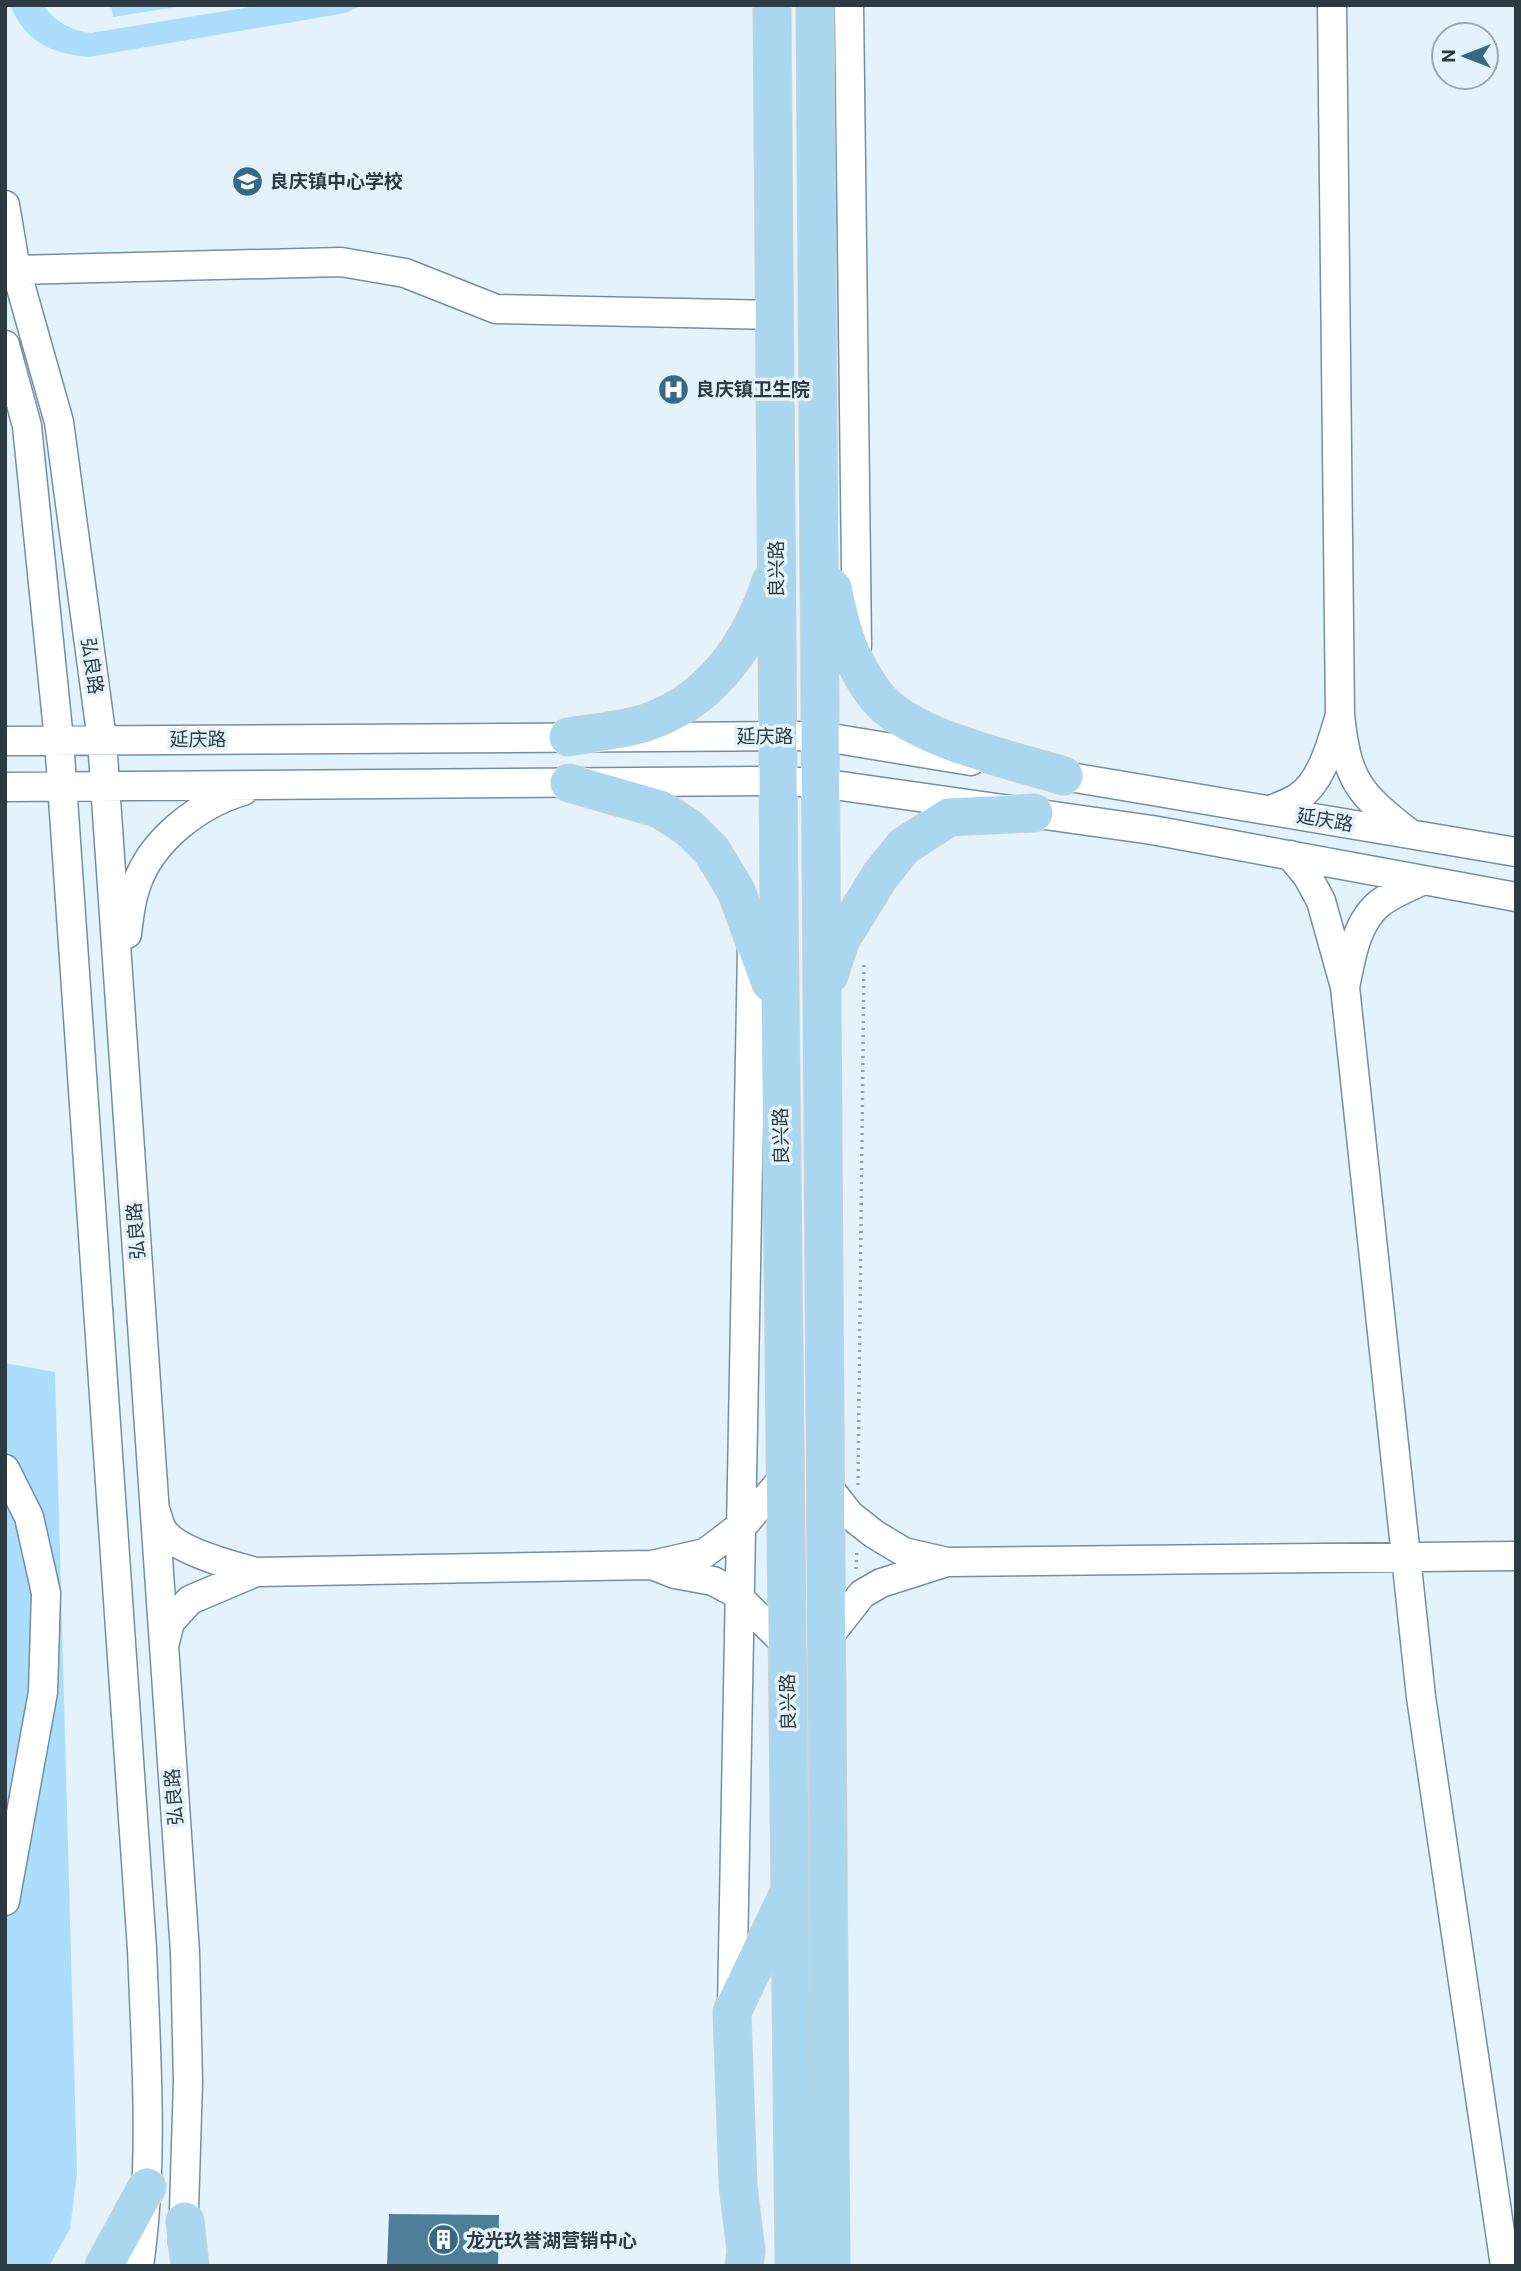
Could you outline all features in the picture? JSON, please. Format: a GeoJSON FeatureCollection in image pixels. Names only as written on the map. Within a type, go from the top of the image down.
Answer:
{"type":"FeatureCollection","features":[{"type":"Feature","properties":{"kind":"main road","name":"良兴路"},"geometry":{"type":"LineString","coordinates":[[772,5],[794,2266]]}},
{"type":"Feature","properties":{"kind":"main road","name":"良兴路"},"geometry":{"type":"LineString","coordinates":[[815,5],[831,2266]]}},
{"type":"Feature","properties":{"kind":"main road"},"geometry":{"type":"LineString","coordinates":[[818,497],[841,629],[857,667],[878,699],[901,719],[934,736],[1064,776]]}},
{"type":"Feature","properties":{"kind":"main road"},"geometry":{"type":"LineString","coordinates":[[568,737],[642,724],[684,706],[716,680],[744,641],[764,603],[776,564]]}},
{"type":"Feature","properties":{"kind":"main road"},"geometry":{"type":"LineString","coordinates":[[569,783],[660,809],[689,828],[712,851],[736,891],[780,1012]]}},
{"type":"Feature","properties":{"kind":"main road"},"geometry":{"type":"LineString","coordinates":[[821,996],[841,939],[864,900],[904,846],[949,817],[1034,813]]}},
{"type":"Feature","properties":{"kind":"main road"},"geometry":{"type":"LineString","coordinates":[[744,2266],[746,2251],[738,2185],[732,2012],[790,1892]]}},
{"type":"Feature","properties":{"kind":"main road"},"geometry":{"type":"LineString","coordinates":[[104,2266],[147,2187]]}},
{"type":"Feature","properties":{"kind":"main road"},"geometry":{"type":"LineString","coordinates":[[830,2203],[853,2266]]}},
{"type":"Feature","properties":{"kind":"main road"},"geometry":{"type":"LineString","coordinates":[[185,2221],[190,2266]]}},
{"type":"Feature","properties":{"kind":"street"},"geometry":{"type":"LineString","coordinates":[[849,5],[857,667]]}},
{"type":"Feature","properties":{"kind":"street"},"geometry":{"type":"LineString","coordinates":[[1332,5],[1340,715],[1343,747],[1355,781],[1375,806],[1411,834]]}},
{"type":"Feature","properties":{"kind":"street","name":"弘良路"},"geometry":{"type":"LineString","coordinates":[[5,205],[16,270],[59,422],[106,786],[185,1952],[188,2082],[185,2221],[181,2266]]}},
{"type":"Feature","properties":{"kind":"street"},"geometry":{"type":"LineString","coordinates":[[16,270],[341,262],[405,273],[495,309],[775,315]]}},
{"type":"Feature","properties":{"kind":"street","name":"弘良路"},"geometry":{"type":"LineString","coordinates":[[5,345],[27,426],[59,740],[142,1949],[148,2084],[146,2217],[139,2266]]}},
{"type":"Feature","properties":{"kind":"street"},"geometry":{"type":"LineString","coordinates":[[1271,810],[1299,797],[1315,778],[1327,757],[1340,715]]}},
{"type":"Feature","properties":{"kind":"street","name":"延庆路"},"geometry":{"type":"LineString","coordinates":[[5,741],[819,736],[1516,852]]}},
{"type":"Feature","properties":{"kind":"street"},"geometry":{"type":"LineString","coordinates":[[5,787],[778,781],[820,783],[1152,830],[1516,897]]}},
{"type":"Feature","properties":{"kind":"street"},"geometry":{"type":"LineString","coordinates":[[121,1014],[129,912],[136,884],[150,858],[194,813],[224,797],[263,785]]}},
{"type":"Feature","properties":{"kind":"street"},"geometry":{"type":"LineString","coordinates":[[1290,855],[1308,877],[1321,901],[1345,987],[1421,1697],[1505,2266]]}},
{"type":"Feature","properties":{"kind":"street"},"geometry":{"type":"LineString","coordinates":[[1345,987],[1356,940],[1365,921],[1379,904],[1424,880]]}},
{"type":"Feature","properties":{"kind":"street"},"geometry":{"type":"LineString","coordinates":[[732,2012],[752,932],[779,895]]}},
{"type":"Feature","properties":{"kind":"street"},"geometry":{"type":"LineString","coordinates":[[5,1469],[29,1517],[46,1593],[43,1692],[5,1901]]}},
{"type":"Feature","properties":{"kind":"street"},"geometry":{"type":"LineString","coordinates":[[155,1509],[164,1533],[179,1543],[210,1559],[256,1572],[652,1565],[705,1553],[741,1526],[785,1476]]}},
{"type":"Feature","properties":{"kind":"street"},"geometry":{"type":"LineString","coordinates":[[825,1483],[850,1515],[874,1534],[904,1552],[947,1562],[1516,1556]]}},
{"type":"Feature","properties":{"kind":"street"},"geometry":{"type":"LineString","coordinates":[[826,1640],[862,1594],[880,1583],[947,1562]]}},
{"type":"Feature","properties":{"kind":"street"},"geometry":{"type":"LineString","coordinates":[[652,1565],[676,1574],[713,1581],[732,1591],[787,1645]]}},
{"type":"Feature","properties":{"kind":"street"},"geometry":{"type":"LineString","coordinates":[[164,1645],[170,1622],[190,1600],[256,1572]]}},
{"type":"Feature","properties":{"kind":"shaded area"},"geometry":{"type":"Polygon","coordinates":[[[10,5],[43,5],[64,24],[91,33],[262,5],[362,5],[346,13],[88,57],[51,49],[32,37],[16,18],[10,5]]]}},
{"type":"Feature","properties":{"kind":"shaded area"},"geometry":{"type":"Polygon","coordinates":[[[111,5],[190,5],[113,17],[111,5]]]}},
{"type":"Feature","properties":{"kind":"shaded area"},"geometry":{"type":"Polygon","coordinates":[[[5,1363],[55,1372],[77,2173],[70,2229],[49,2266],[5,2266],[5,1363]]]}},
{"type":"Feature","properties":{"kind":"building","name":"龙光玖誉湖营销中心"},"geometry":{"type":"Polygon","coordinates":[[[389,2214],[499,2215],[498,2266],[387,2266],[389,2214]]]}},
{"type":"Feature","properties":{"kind":"place","name":"良庆镇中心学校"},"geometry":{"type":"Point","coordinates":[247,181]}},
{"type":"Feature","properties":{"kind":"place","name":"良庆镇卫生院"},"geometry":{"type":"Point","coordinates":[673,389]}},
{"type":"Feature","properties":{"kind":"place","name":"龙光玖誉湖营销中心"},"geometry":{"type":"Point","coordinates":[443,2240]}}]}
